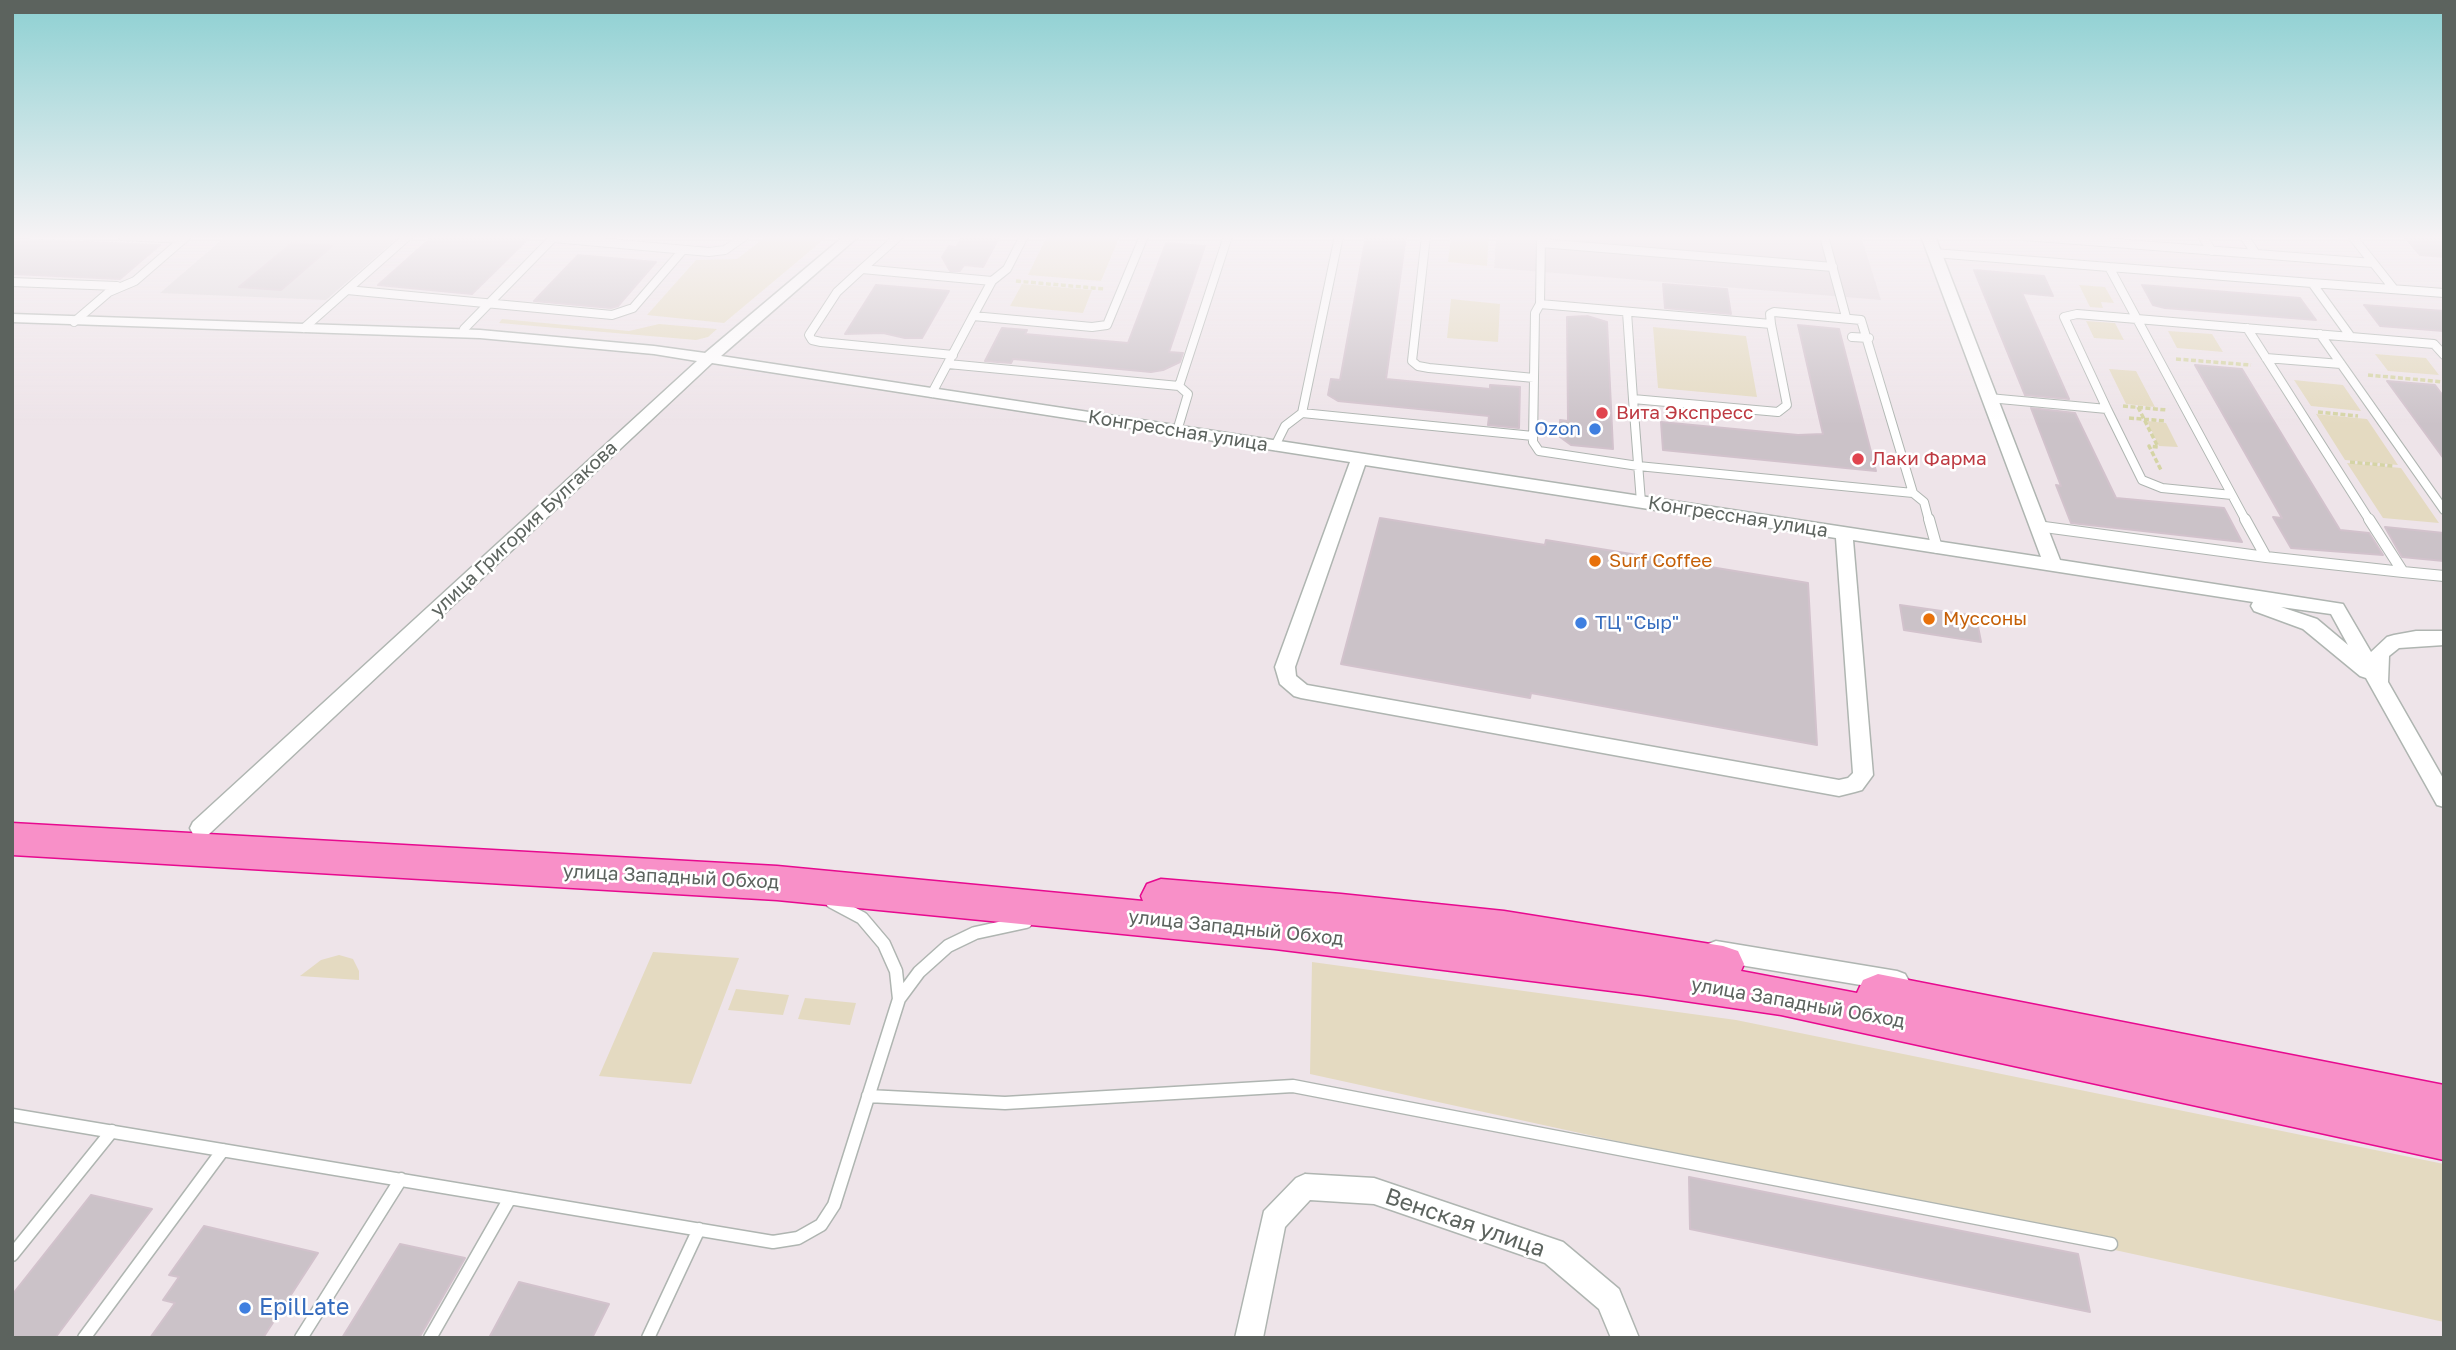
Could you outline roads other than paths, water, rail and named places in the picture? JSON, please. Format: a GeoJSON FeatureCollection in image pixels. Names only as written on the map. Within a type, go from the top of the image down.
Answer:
{"type":"FeatureCollection","features":[{"type":"Feature","properties":{"kind":"highway","name":"улица Западный Обход"},"geometry":{"type":"LineString","coordinates":[[12,815],[938,877],[1341,911],[1504,929],[1647,950],[1966,1009],[2444,1107]]}},
{"type":"Feature","properties":{"kind":"highway","name":"улица Западный Обход"},"geometry":{"type":"LineString","coordinates":[[12,839],[777,883],[1275,931],[1644,976],[1781,996],[2444,1138]]}},
{"type":"Feature","properties":{"kind":"street","name":"улица Григория Булгакова"},"geometry":{"type":"LineString","coordinates":[[201,828],[709,358],[778,299]]}},
{"type":"Feature","properties":{"kind":"street"},"geometry":{"type":"LineString","coordinates":[[1951,299],[2053,566]]}},
{"type":"Feature","properties":{"kind":"street","name":"Конгрессная улица"},"geometry":{"type":"LineString","coordinates":[[12,318],[480,334],[564,340],[709,358],[2337,609],[2381,683]]}},
{"type":"Feature","properties":{"kind":"street"},"geometry":{"type":"LineString","coordinates":[[1359,459],[1285,667],[1287,679],[1301,691],[1839,788],[1855,784],[1863,775],[1844,534]]}},
{"type":"Feature","properties":{"kind":"street"},"geometry":{"type":"LineString","coordinates":[[2211,590],[2310,624],[2381,683],[2444,799]]}},
{"type":"Feature","properties":{"kind":"street"},"geometry":{"type":"LineString","coordinates":[[2381,683],[2380,653],[2394,642],[2416,638],[2444,638]]}},
{"type":"Feature","properties":{"kind":"street"},"geometry":{"type":"LineString","coordinates":[[1504,929],[1681,946],[1917,984],[2118,1023],[2444,1092]]}},
{"type":"Feature","properties":{"kind":"street","name":"Венская улица"},"geometry":{"type":"LineString","coordinates":[[1250,1338],[1273,1220],[1305,1187],[1374,1191],[1553,1252],[1609,1299],[1625,1338]]}},
{"type":"Feature","properties":{"kind":"lane"},"geometry":{"type":"LineString","coordinates":[[74,321],[101,299]]}},
{"type":"Feature","properties":{"kind":"lane"},"geometry":{"type":"LineString","coordinates":[[304,328],[337,299]]}},
{"type":"Feature","properties":{"kind":"lane"},"geometry":{"type":"LineString","coordinates":[[438,299],[602,314],[624,313],[641,299]]}},
{"type":"Feature","properties":{"kind":"lane"},"geometry":{"type":"LineString","coordinates":[[464,329],[494,299]]}},
{"type":"Feature","properties":{"kind":"lane"},"geometry":{"type":"LineString","coordinates":[[832,299],[808,335],[812,340],[953,355]]}},
{"type":"Feature","properties":{"kind":"lane"},"geometry":{"type":"LineString","coordinates":[[932,393],[983,299]]}},
{"type":"Feature","properties":{"kind":"lane"},"geometry":{"type":"LineString","coordinates":[[974,316],[1099,327],[1110,321],[1119,299]]}},
{"type":"Feature","properties":{"kind":"lane"},"geometry":{"type":"LineString","coordinates":[[1180,386],[1208,299]]}},
{"type":"Feature","properties":{"kind":"lane"},"geometry":{"type":"LineString","coordinates":[[1275,446],[1285,426],[1301,413],[1325,299]]}},
{"type":"Feature","properties":{"kind":"lane"},"geometry":{"type":"LineString","coordinates":[[1419,299],[1412,360],[1418,366],[1534,377]]}},
{"type":"Feature","properties":{"kind":"lane"},"geometry":{"type":"LineString","coordinates":[[1540,299],[1535,313],[1533,436],[1534,446],[1539,451],[1638,466],[1913,493],[1924,502],[1937,548]]}},
{"type":"Feature","properties":{"kind":"lane"},"geometry":{"type":"LineString","coordinates":[[1841,299],[1846,317]]}},
{"type":"Feature","properties":{"kind":"lane"},"geometry":{"type":"LineString","coordinates":[[2126,299],[2266,557]]}},
{"type":"Feature","properties":{"kind":"lane"},"geometry":{"type":"LineString","coordinates":[[2324,299],[2351,337]]}},
{"type":"Feature","properties":{"kind":"lane"},"geometry":{"type":"LineString","coordinates":[[1540,304],[1771,324]]}},
{"type":"Feature","properties":{"kind":"lane"},"geometry":{"type":"LineString","coordinates":[[1627,312],[1641,502]]}},
{"type":"Feature","properties":{"kind":"lane"},"geometry":{"type":"LineString","coordinates":[[1633,399],[1770,412],[1784,409],[1787,405],[1769,316],[1774,312],[1861,320],[1913,493]]}},
{"type":"Feature","properties":{"kind":"lane"},"geometry":{"type":"LineString","coordinates":[[2232,495],[2162,488],[2150,485],[2138,475],[2064,317],[2077,314],[2439,344],[2444,355]]}},
{"type":"Feature","properties":{"kind":"lane"},"geometry":{"type":"LineString","coordinates":[[2248,328],[2403,572]]}},
{"type":"Feature","properties":{"kind":"lane"},"geometry":{"type":"LineString","coordinates":[[2320,334],[2444,510]]}},
{"type":"Feature","properties":{"kind":"lane"},"geometry":{"type":"LineString","coordinates":[[1852,337],[1868,338]]}},
{"type":"Feature","properties":{"kind":"lane"},"geometry":{"type":"LineString","coordinates":[[2266,358],[2341,364]]}},
{"type":"Feature","properties":{"kind":"lane"},"geometry":{"type":"LineString","coordinates":[[948,364],[996,366],[1180,386],[1188,394],[1177,431]]}},
{"type":"Feature","properties":{"kind":"lane"},"geometry":{"type":"LineString","coordinates":[[1989,398],[2107,410]]}},
{"type":"Feature","properties":{"kind":"lane"},"geometry":{"type":"LineString","coordinates":[[1301,413],[1503,430],[1533,436]]}},
{"type":"Feature","properties":{"kind":"lane"},"geometry":{"type":"LineString","coordinates":[[2037,526],[2266,557],[2444,576]]}},
{"type":"Feature","properties":{"kind":"lane"},"geometry":{"type":"LineString","coordinates":[[777,883],[836,903],[862,918],[884,944],[896,971],[898,999]]}},
{"type":"Feature","properties":{"kind":"lane"},"geometry":{"type":"LineString","coordinates":[[12,1115],[773,1242],[798,1238],[821,1224],[834,1205],[898,999],[919,972],[948,946],[975,933],[1017,922],[1056,921],[1275,931]]}},
{"type":"Feature","properties":{"kind":"lane"},"geometry":{"type":"LineString","coordinates":[[868,1096],[1005,1103],[1293,1086],[2110,1244]]}},
{"type":"Feature","properties":{"kind":"lane"},"geometry":{"type":"LineString","coordinates":[[12,1255],[111,1131]]}},
{"type":"Feature","properties":{"kind":"lane"},"geometry":{"type":"LineString","coordinates":[[84,1338],[223,1150]]}},
{"type":"Feature","properties":{"kind":"lane"},"geometry":{"type":"LineString","coordinates":[[300,1338],[401,1179]]}},
{"type":"Feature","properties":{"kind":"lane"},"geometry":{"type":"LineString","coordinates":[[430,1338],[510,1198]]}},
{"type":"Feature","properties":{"kind":"lane"},"geometry":{"type":"LineString","coordinates":[[648,1338],[699,1229]]}},
{"type":"Feature","properties":{"kind":"place","name":"Вита Экспресс"},"geometry":{"type":"Point","coordinates":[1602,413]}},
{"type":"Feature","properties":{"kind":"place","name":"Ozon"},"geometry":{"type":"Point","coordinates":[1595,429]}},
{"type":"Feature","properties":{"kind":"place","name":"Лаки Фарма"},"geometry":{"type":"Point","coordinates":[1858,459]}},
{"type":"Feature","properties":{"kind":"place","name":"Surf Coffee"},"geometry":{"type":"Point","coordinates":[1595,561]}},
{"type":"Feature","properties":{"kind":"place","name":"Муссоны"},"geometry":{"type":"Point","coordinates":[1929,619]}},
{"type":"Feature","properties":{"kind":"place","name":"ТЦ \"Сыр\""},"geometry":{"type":"Point","coordinates":[1581,623]}},
{"type":"Feature","properties":{"kind":"place","name":"EpilLate"},"geometry":{"type":"Point","coordinates":[245,1308]}}]}
